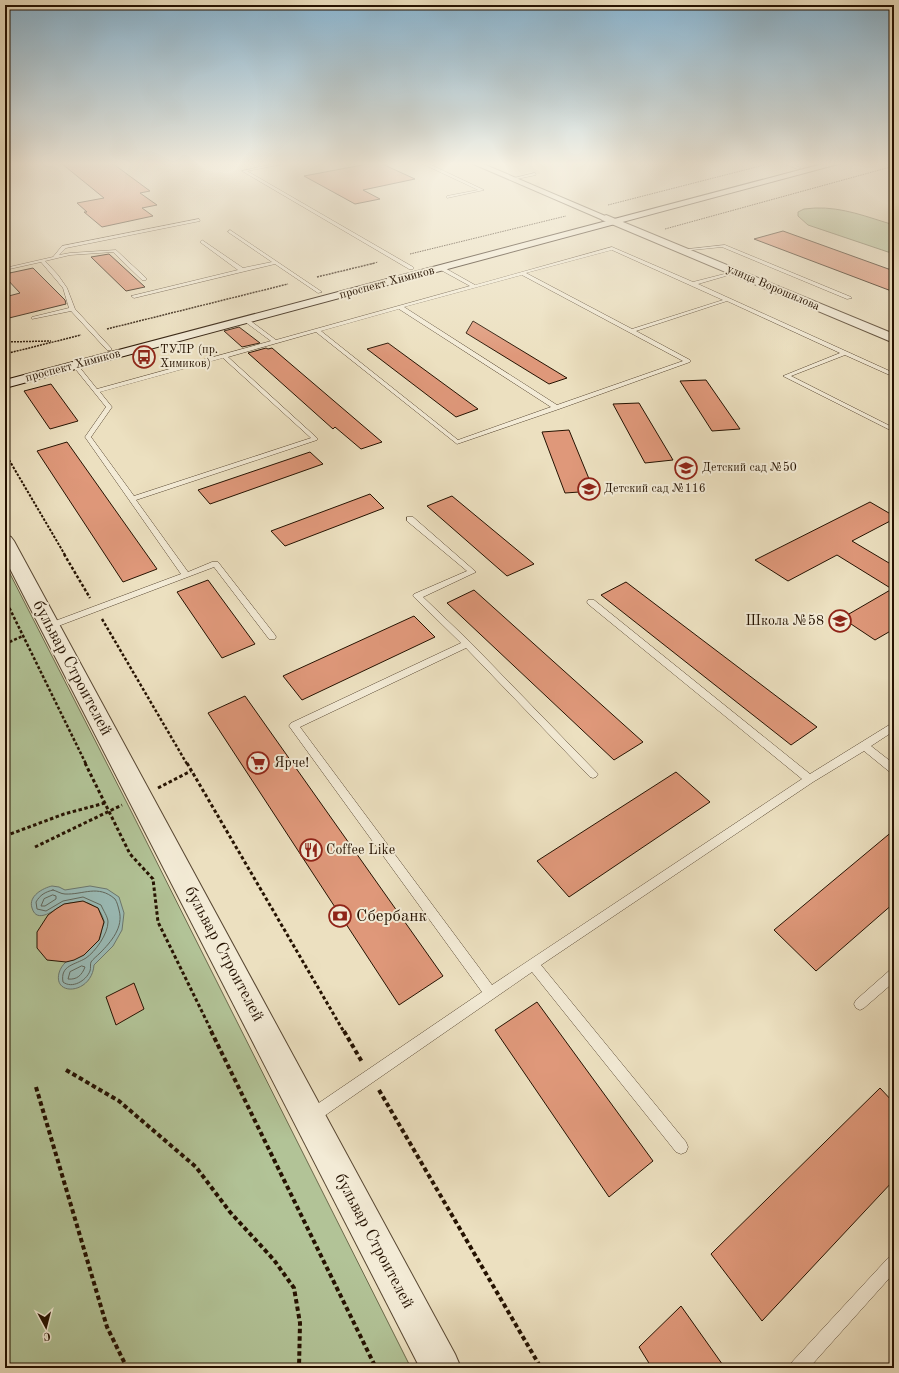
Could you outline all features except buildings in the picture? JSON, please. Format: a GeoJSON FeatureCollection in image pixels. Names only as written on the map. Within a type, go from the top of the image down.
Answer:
{"type":"FeatureCollection","features":[{"type":"Feature","properties":{"kind":"main road","name":"проспект Химиков"},"geometry":{"type":"LineString","coordinates":[[5,375],[109,349],[411,268],[581,227]]}},
{"type":"Feature","properties":{"kind":"main road","name":"проспект Химиков"},"geometry":{"type":"LineString","coordinates":[[5,384],[441,268],[585,227]]}},
{"type":"Feature","properties":{"kind":"main road","name":"улица Ворошилова"},"geometry":{"type":"LineString","coordinates":[[627,227],[894,339]]}},
{"type":"Feature","properties":{"kind":"main road","name":"бульвар Строителей"},"geometry":{"type":"LineString","coordinates":[[5,541],[441,1368]]}},
{"type":"Feature","properties":{"kind":"lane"},"geometry":{"type":"LineString","coordinates":[[55,257],[64,247],[164,227]]}},
{"type":"Feature","properties":{"kind":"lane"},"geometry":{"type":"LineString","coordinates":[[340,227],[411,268]]}},
{"type":"Feature","properties":{"kind":"lane"},"geometry":{"type":"LineString","coordinates":[[230,231],[320,292]]}},
{"type":"Feature","properties":{"kind":"lane"},"geometry":{"type":"LineString","coordinates":[[202,241],[242,270]]}},
{"type":"Feature","properties":{"kind":"lane"},"geometry":{"type":"LineString","coordinates":[[682,250],[723,246],[849,298]]}},
{"type":"Feature","properties":{"kind":"lane"},"geometry":{"type":"LineString","coordinates":[[96,392],[612,248],[894,375]]}},
{"type":"Feature","properties":{"kind":"lane"},"geometry":{"type":"LineString","coordinates":[[5,269],[70,254],[114,251],[144,279]]}},
{"type":"Feature","properties":{"kind":"lane"},"geometry":{"type":"LineString","coordinates":[[41,260],[55,274],[71,298],[72,309],[109,349]]}},
{"type":"Feature","properties":{"kind":"lane"},"geometry":{"type":"LineString","coordinates":[[134,296],[276,262]]}},
{"type":"Feature","properties":{"kind":"lane"},"geometry":{"type":"LineString","coordinates":[[441,268],[474,286]]}},
{"type":"Feature","properties":{"kind":"lane"},"geometry":{"type":"LineString","coordinates":[[693,284],[734,272]]}},
{"type":"Feature","properties":{"kind":"lane"},"geometry":{"type":"LineString","coordinates":[[317,330],[457,442],[688,361],[522,273]]}},
{"type":"Feature","properties":{"kind":"lane"},"geometry":{"type":"LineString","coordinates":[[632,331],[727,300]]}},
{"type":"Feature","properties":{"kind":"lane"},"geometry":{"type":"LineString","coordinates":[[400,307],[557,408]]}},
{"type":"Feature","properties":{"kind":"lane"},"geometry":{"type":"LineString","coordinates":[[34,318],[72,309]]}},
{"type":"Feature","properties":{"kind":"lane"},"geometry":{"type":"LineString","coordinates":[[246,320],[276,342]]}},
{"type":"Feature","properties":{"kind":"lane"},"geometry":{"type":"LineString","coordinates":[[844,353],[786,376],[894,430]]}},
{"type":"Feature","properties":{"kind":"lane"},"geometry":{"type":"LineString","coordinates":[[132,499],[315,439],[224,356]]}},
{"type":"Feature","properties":{"kind":"lane"},"geometry":{"type":"LineString","coordinates":[[75,365],[109,407],[88,437],[186,575]]}},
{"type":"Feature","properties":{"kind":"lane"},"geometry":{"type":"LineString","coordinates":[[410,519],[472,572],[417,596],[467,644],[593,774]]}},
{"type":"Feature","properties":{"kind":"lane"},"geometry":{"type":"LineString","coordinates":[[50,626],[215,564],[272,637]]}},
{"type":"Feature","properties":{"kind":"lane"},"geometry":{"type":"LineString","coordinates":[[591,602],[809,779]]}},
{"type":"Feature","properties":{"kind":"lane"},"geometry":{"type":"LineString","coordinates":[[467,644],[294,726],[490,993]]}},
{"type":"Feature","properties":{"kind":"lane"},"geometry":{"type":"LineString","coordinates":[[309,1117],[490,993],[809,779],[894,726]]}},
{"type":"Feature","properties":{"kind":"lane"},"geometry":{"type":"LineString","coordinates":[[864,746],[894,770]]}},
{"type":"Feature","properties":{"kind":"lane"},"geometry":{"type":"LineString","coordinates":[[533,964],[681,1147]]}},
{"type":"Feature","properties":{"kind":"lane"},"geometry":{"type":"LineString","coordinates":[[860,1004],[894,974]]}},
{"type":"Feature","properties":{"kind":"lane"},"geometry":{"type":"LineString","coordinates":[[798,1368],[894,1262]]}},
{"type":"Feature","properties":{"kind":"path"},"geometry":{"type":"LineString","coordinates":[[5,342],[57,341]]}},
{"type":"Feature","properties":{"kind":"path"},"geometry":{"type":"LineString","coordinates":[[5,453],[542,1368]]}},
{"type":"Feature","properties":{"kind":"path"},"geometry":{"type":"LineString","coordinates":[[5,599],[130,854],[154,879],[158,922],[376,1368]]}},
{"type":"Feature","properties":{"kind":"path"},"geometry":{"type":"LineString","coordinates":[[5,644],[23,636]]}},
{"type":"Feature","properties":{"kind":"path"},"geometry":{"type":"LineString","coordinates":[[5,760],[7,766],[5,775]]}},
{"type":"Feature","properties":{"kind":"path"},"geometry":{"type":"LineString","coordinates":[[155,790],[191,771]]}},
{"type":"Feature","properties":{"kind":"path"},"geometry":{"type":"LineString","coordinates":[[5,836],[64,814],[105,803]]}},
{"type":"Feature","properties":{"kind":"path"},"geometry":{"type":"LineString","coordinates":[[35,848],[128,803]]}},
{"type":"Feature","properties":{"kind":"path"},"geometry":{"type":"LineString","coordinates":[[66,1070],[119,1101],[196,1167],[230,1212],[274,1260],[294,1288],[300,1323],[299,1368]]}},
{"type":"Feature","properties":{"kind":"path"},"geometry":{"type":"LineString","coordinates":[[36,1087],[107,1327],[127,1368]]}},
{"type":"Feature","properties":{"kind":"green space"},"geometry":{"type":"Polygon","coordinates":[[[814,227],[894,227],[894,254],[814,227]]]}},
{"type":"Feature","properties":{"kind":"green space"},"geometry":{"type":"Polygon","coordinates":[[[5,564],[127,803],[411,1368],[5,1368],[5,564]]]}},
{"type":"Feature","properties":{"kind":"water"},"geometry":{"type":"Polygon","coordinates":[[[52,886],[65,890],[90,886],[107,889],[119,897],[124,913],[122,930],[113,946],[94,965],[92,975],[87,982],[74,989],[67,989],[62,986],[59,981],[59,973],[66,962],[99,940],[104,920],[98,908],[83,902],[65,904],[42,916],[34,913],[31,904],[34,896],[52,886]]]}},
{"type":"Feature","properties":{"kind":"place","name":"ТУЛР (пр. Химиков)"},"geometry":{"type":"Point","coordinates":[144,357]}},
{"type":"Feature","properties":{"kind":"place","name":"Детский сад №50"},"geometry":{"type":"Point","coordinates":[686,468]}},
{"type":"Feature","properties":{"kind":"place","name":"Детский сад №116"},"geometry":{"type":"Point","coordinates":[589,489]}},
{"type":"Feature","properties":{"kind":"place","name":"Школа №58"},"geometry":{"type":"Point","coordinates":[840,621]}},
{"type":"Feature","properties":{"kind":"place","name":"Ярче!"},"geometry":{"type":"Point","coordinates":[258,763]}},
{"type":"Feature","properties":{"kind":"place","name":"Coffee Like"},"geometry":{"type":"Point","coordinates":[311,850]}},
{"type":"Feature","properties":{"kind":"place","name":"Сбербанк"},"geometry":{"type":"Point","coordinates":[340,916]}}]}
